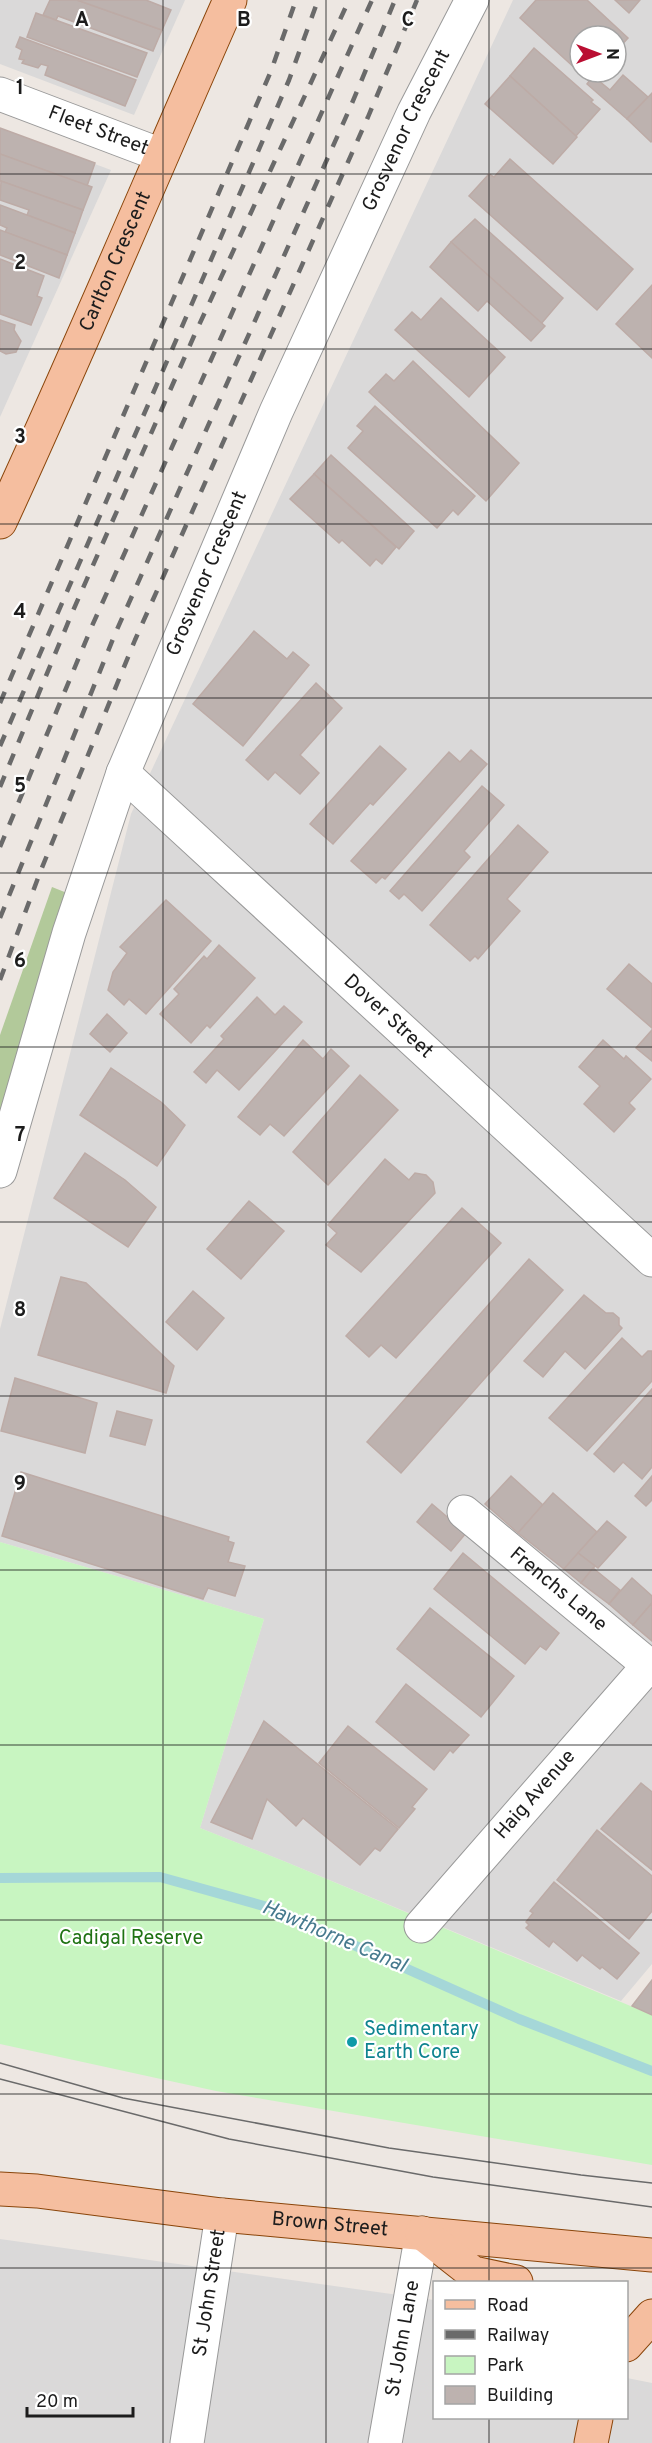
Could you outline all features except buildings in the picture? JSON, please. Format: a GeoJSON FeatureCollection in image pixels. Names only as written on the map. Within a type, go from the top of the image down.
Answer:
{"type":"FeatureCollection","features":[{"type":"Feature","properties":{"kind":"main road","name":"Carlton Crescent"},"geometry":{"type":"LineString","coordinates":[[0,522],[72,368],[161,155],[230,0]]}},
{"type":"Feature","properties":{"kind":"main road","name":"Brown Street"},"geometry":{"type":"LineString","coordinates":[[3,2189],[222,2215],[652,2255]]}},
{"type":"Feature","properties":{"kind":"main road"},"geometry":{"type":"LineString","coordinates":[[422,2233],[473,2273],[507,2281]]}},
{"type":"Feature","properties":{"kind":"main road"},"geometry":{"type":"LineString","coordinates":[[628,2341],[652,2316]]}},
{"type":"Feature","properties":{"kind":"main road"},"geometry":{"type":"LineString","coordinates":[[591,2443],[596,2419]]}},
{"type":"Feature","properties":{"kind":"street","name":"Grosvenor Crescent"},"geometry":{"type":"LineString","coordinates":[[0,1171],[69,933],[123,773],[276,412],[414,112],[472,0]]}},
{"type":"Feature","properties":{"kind":"street","name":"Fleet Street"},"geometry":{"type":"LineString","coordinates":[[0,94],[161,155]]}},
{"type":"Feature","properties":{"kind":"street","name":"Dover Street"},"geometry":{"type":"LineString","coordinates":[[123,773],[647,1246]]}},
{"type":"Feature","properties":{"kind":"street","name":"Frenchs Lane"},"geometry":{"type":"LineString","coordinates":[[464,1512],[650,1667]]}},
{"type":"Feature","properties":{"kind":"street","name":"Haig Avenue"},"geometry":{"type":"LineString","coordinates":[[421,1926],[650,1667]]}},
{"type":"Feature","properties":{"kind":"street","name":"St John Street"},"geometry":{"type":"LineString","coordinates":[[187,2443],[222,2215]]}},
{"type":"Feature","properties":{"kind":"street","name":"St John Lane"},"geometry":{"type":"LineString","coordinates":[[386,2443],[422,2233]]}},
{"type":"Feature","properties":{"kind":"shaded area"},"geometry":{"type":"Polygon","coordinates":[[[0,0],[185,0],[134,115],[0,64],[0,0]]]}},
{"type":"Feature","properties":{"kind":"shaded area"},"geometry":{"type":"Polygon","coordinates":[[[513,0],[652,0],[652,1964],[621,2001],[200,1828],[264,1619],[0,1542],[0,1329],[131,814],[513,0]]]}},
{"type":"Feature","properties":{"kind":"shaded area"},"geometry":{"type":"Polygon","coordinates":[[[0,129],[111,170],[0,417],[0,129]]]}},
{"type":"Feature","properties":{"kind":"shaded area"},"geometry":{"type":"Polygon","coordinates":[[[0,2239],[433,2300],[433,2419],[628,2419],[628,2378],[652,2383],[652,2443],[0,2443],[0,2239]]]}},
{"type":"Feature","properties":{"kind":"green space"},"geometry":{"type":"Polygon","coordinates":[[[52,887],[67,893],[0,1116],[0,1035],[52,887]]]}},
{"type":"Feature","properties":{"kind":"green space","name":"Cadigal Reserve"},"geometry":{"type":"Polygon","coordinates":[[[0,1542],[264,1619],[200,1828],[652,2015],[652,2165],[216,2091],[0,2044],[0,1542]]]}},
{"type":"Feature","properties":{"kind":"waterway","name":"Hawthorne Canal"},"geometry":{"type":"LineString","coordinates":[[0,1878],[160,1877],[271,1908],[519,2019],[652,2071]]}},
{"type":"Feature","properties":{"kind":"tram line"},"geometry":{"type":"LineString","coordinates":[[0,2063],[123,2098],[389,2148],[652,2183]]}},
{"type":"Feature","properties":{"kind":"tram line"},"geometry":{"type":"LineString","coordinates":[[0,2079],[229,2139],[433,2177],[652,2207]]}},
{"type":"Feature","properties":{"kind":"railway"},"geometry":{"type":"LineString","coordinates":[[0,703],[271,71],[296,0]]}},
{"type":"Feature","properties":{"kind":"railway"},"geometry":{"type":"LineString","coordinates":[[0,746],[289,80],[318,0]]}},
{"type":"Feature","properties":{"kind":"railway"},"geometry":{"type":"LineString","coordinates":[[0,787],[72,613],[194,336],[349,0]]}},
{"type":"Feature","properties":{"kind":"railway"},"geometry":{"type":"LineString","coordinates":[[0,847],[92,626],[372,0]]}},
{"type":"Feature","properties":{"kind":"railway"},"geometry":{"type":"LineString","coordinates":[[0,918],[115,634],[350,108],[395,0]]}},
{"type":"Feature","properties":{"kind":"railway"},"geometry":{"type":"LineString","coordinates":[[0,980],[41,870],[135,640],[368,117],[417,0]]}},
{"type":"Feature","properties":{"kind":"place","name":"Sedimentary Earth Core"},"geometry":{"type":"Point","coordinates":[352,2042]}}]}
